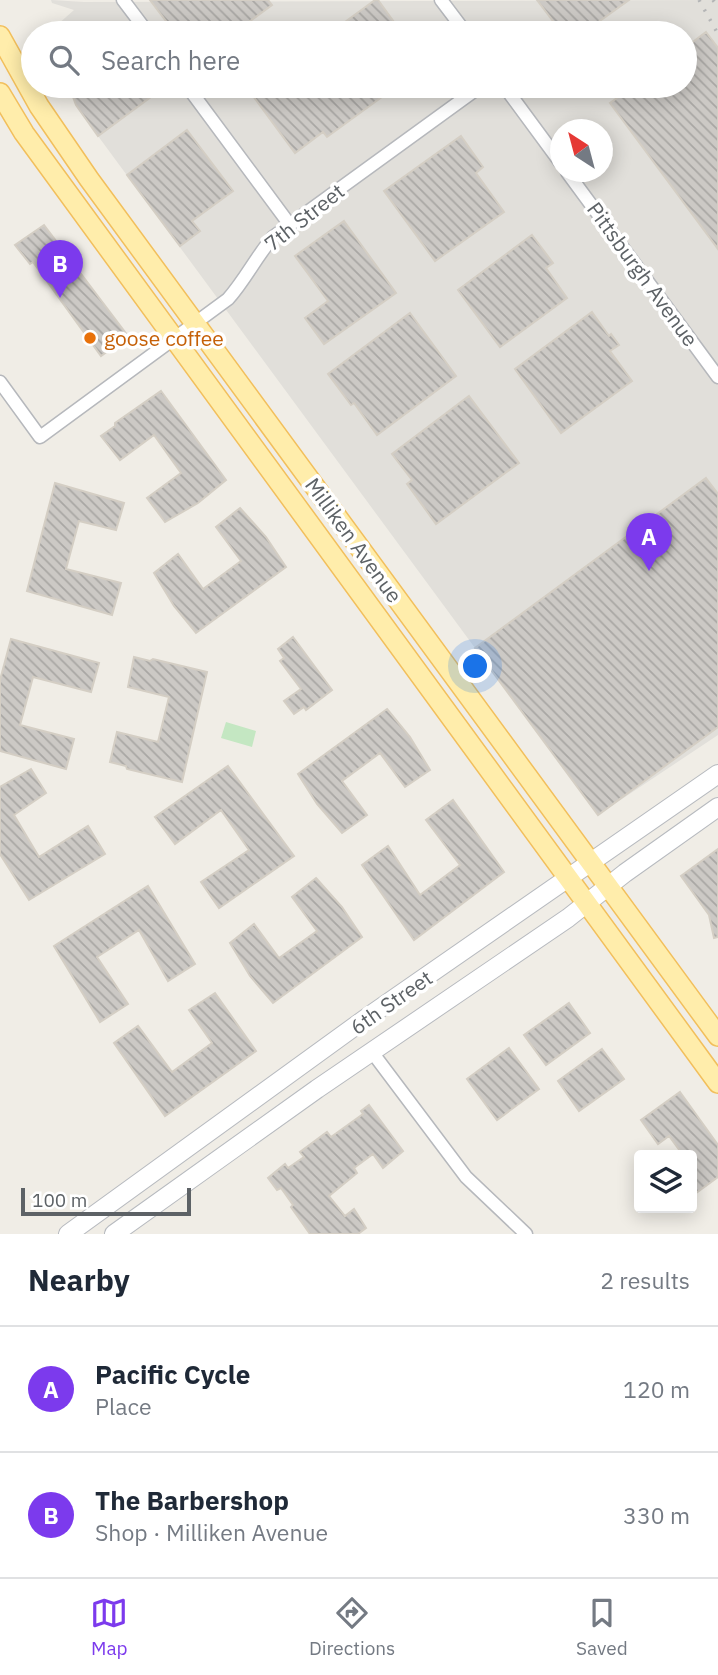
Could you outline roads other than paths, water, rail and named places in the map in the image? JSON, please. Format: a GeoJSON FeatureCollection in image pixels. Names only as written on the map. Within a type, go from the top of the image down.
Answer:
{"type":"FeatureCollection","features":[{"type":"Feature","properties":{"kind":"main road","name":"Milliken Avenue"},"geometry":{"type":"LineString","coordinates":[[0,36],[21,74]]}},
{"type":"Feature","properties":{"kind":"main road","name":"Milliken Avenue"},"geometry":{"type":"LineString","coordinates":[[0,93],[24,133],[718,1083]]}},
{"type":"Feature","properties":{"kind":"main road","name":"Milliken Avenue"},"geometry":{"type":"LineString","coordinates":[[35,98],[193,323],[718,1036]]}},
{"type":"Feature","properties":{"kind":"main road","name":"6th Street"},"geometry":{"type":"LineString","coordinates":[[68,1234],[369,1016],[718,774]]}},
{"type":"Feature","properties":{"kind":"main road","name":"6th Street"},"geometry":{"type":"LineString","coordinates":[[114,1234],[586,904],[718,807]]}},
{"type":"Feature","properties":{"kind":"street"},"geometry":{"type":"LineString","coordinates":[[123,0],[139,21]]}},
{"type":"Feature","properties":{"kind":"street"},"geometry":{"type":"LineString","coordinates":[[441,0],[457,21]]}},
{"type":"Feature","properties":{"kind":"street"},"geometry":{"type":"LineString","coordinates":[[196,98],[290,225]]}},
{"type":"Feature","properties":{"kind":"street","name":"7th Street"},"geometry":{"type":"LineString","coordinates":[[0,382],[40,437],[228,299],[241,284],[259,252],[273,237],[465,98]]}},
{"type":"Feature","properties":{"kind":"street"},"geometry":{"type":"LineString","coordinates":[[514,98],[550,147]]}},
{"type":"Feature","properties":{"kind":"street","name":"Pittsburgh Avenue"},"geometry":{"type":"LineString","coordinates":[[574,182],[718,377]]}},
{"type":"Feature","properties":{"kind":"street"},"geometry":{"type":"LineString","coordinates":[[372,1052],[466,1177],[526,1234]]}},
{"type":"Feature","properties":{"kind":"railway"},"geometry":{"type":"LineString","coordinates":[[699,0],[718,34]]}},
{"type":"Feature","properties":{"kind":"railway"},"geometry":{"type":"LineString","coordinates":[[713,0],[718,7]]}},
{"type":"Feature","properties":{"kind":"place","name":"The Barbershop"},"geometry":{"type":"Point","coordinates":[60,298]}},
{"type":"Feature","properties":{"kind":"place","name":"goose coffee"},"geometry":{"type":"Point","coordinates":[90,338]}},
{"type":"Feature","properties":{"kind":"place","name":"Pacific Cycle"},"geometry":{"type":"Point","coordinates":[649,571]}}]}
